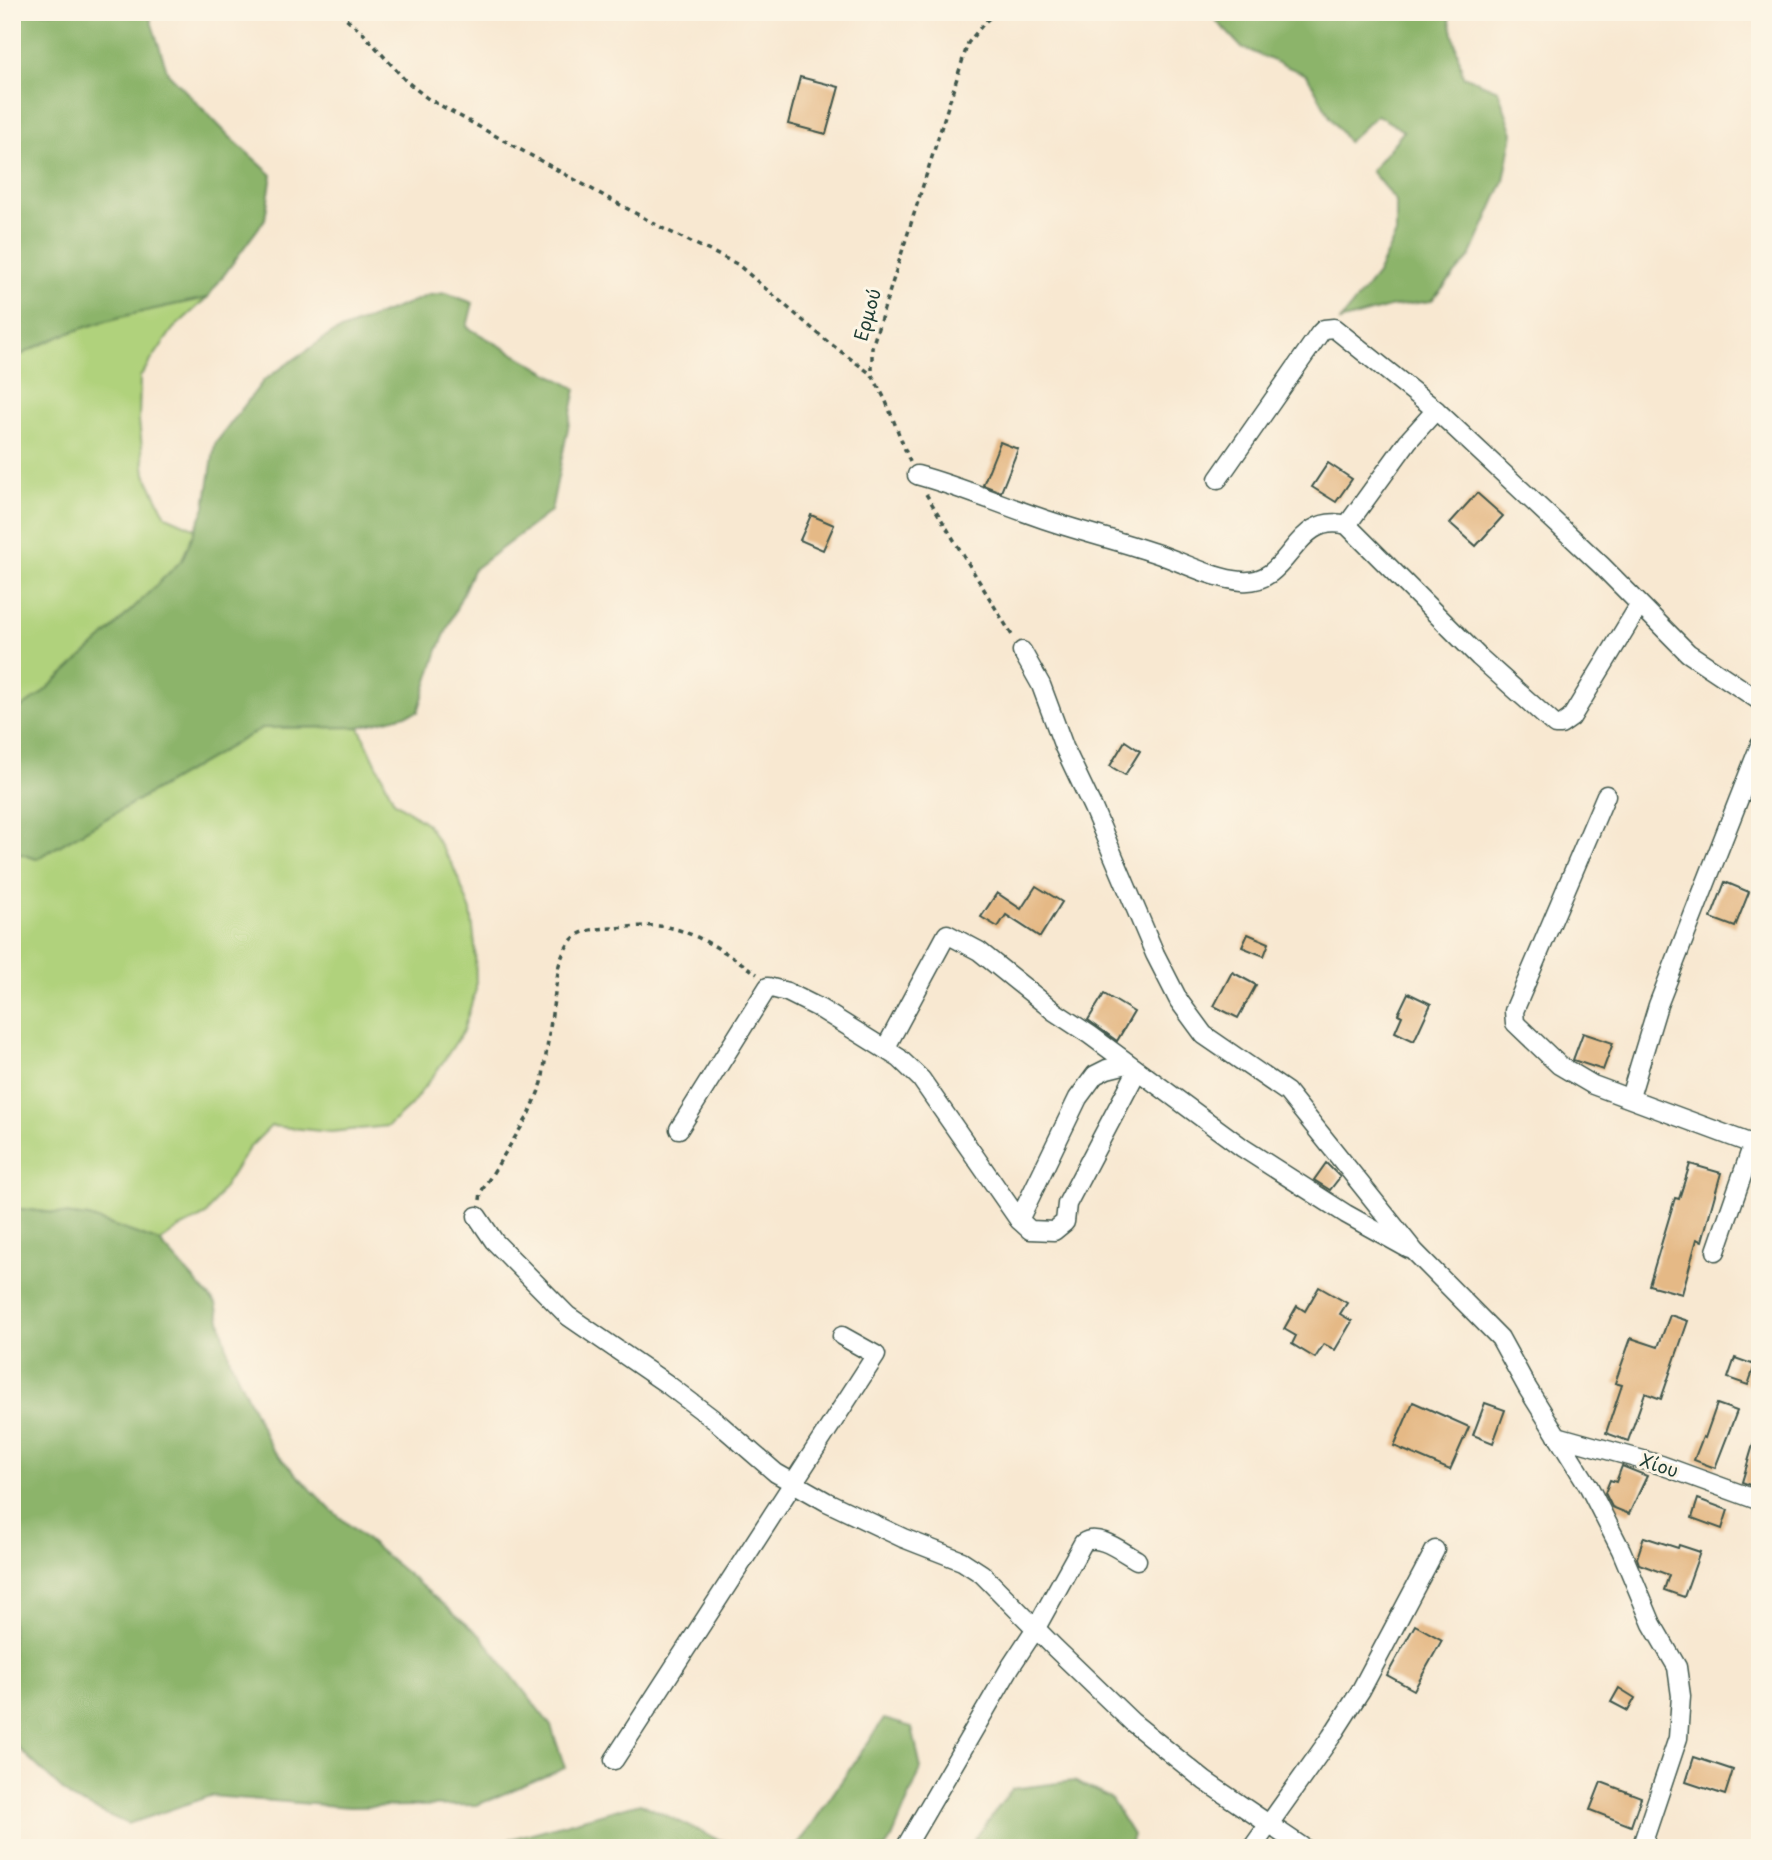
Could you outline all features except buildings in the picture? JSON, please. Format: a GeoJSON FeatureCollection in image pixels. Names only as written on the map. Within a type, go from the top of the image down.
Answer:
{"type":"FeatureCollection","features":[{"type":"Feature","properties":{"kind":"street"},"geometry":{"type":"LineString","coordinates":[[1217,479],[1320,333],[1329,327],[1339,331],[1436,410],[1602,566],[1688,653],[1760,701]]}},
{"type":"Feature","properties":{"kind":"street"},"geometry":{"type":"LineString","coordinates":[[1346,525],[1408,441],[1436,410]]}},
{"type":"Feature","properties":{"kind":"street"},"geometry":{"type":"LineString","coordinates":[[917,475],[1229,580],[1245,582],[1262,577],[1275,569],[1310,529],[1323,523],[1346,525],[1479,657],[1555,725],[1561,725],[1571,718],[1639,606]]}},
{"type":"Feature","properties":{"kind":"street"},"geometry":{"type":"LineString","coordinates":[[1022,652],[1041,685],[1064,747],[1155,954],[1179,1001],[1204,1035],[1287,1092],[1415,1252],[1500,1338],[1589,1487],[1621,1550],[1651,1623],[1677,1667],[1681,1696],[1678,1738],[1641,1848]]}},
{"type":"Feature","properties":{"kind":"street"},"geometry":{"type":"LineString","coordinates":[[1630,1097],[1658,1005],[1760,745]]}},
{"type":"Feature","properties":{"kind":"street"},"geometry":{"type":"LineString","coordinates":[[1606,795],[1514,1011],[1514,1019],[1518,1027],[1559,1065],[1593,1085],[1757,1146],[1716,1251]]}},
{"type":"Feature","properties":{"kind":"street"},"geometry":{"type":"LineString","coordinates":[[885,1049],[947,934],[979,951],[1055,1012],[1243,1148],[1346,1214],[1415,1252]]}},
{"type":"Feature","properties":{"kind":"street"},"geometry":{"type":"LineString","coordinates":[[679,1129],[768,987],[787,992],[819,1008],[899,1058],[920,1079],[1019,1220],[1030,1230],[1054,1231],[1065,1222],[1067,1204],[1132,1068]]}},
{"type":"Feature","properties":{"kind":"street"},"geometry":{"type":"LineString","coordinates":[[1019,1220],[1078,1098],[1095,1075],[1107,1069],[1132,1068]]}},
{"type":"Feature","properties":{"kind":"street"},"geometry":{"type":"LineString","coordinates":[[477,1216],[494,1241],[568,1316],[667,1384],[717,1422],[776,1473],[827,1502],[903,1538],[962,1561],[982,1574],[1132,1721],[1205,1781],[1304,1848]]}},
{"type":"Feature","properties":{"kind":"street"},"geometry":{"type":"LineString","coordinates":[[614,1760],[859,1386],[876,1355],[842,1336]]}},
{"type":"Feature","properties":{"kind":"street","name":"Χίου"},"geometry":{"type":"LineString","coordinates":[[1557,1436],[1661,1465],[1760,1501]]}},
{"type":"Feature","properties":{"kind":"street"},"geometry":{"type":"LineString","coordinates":[[905,1848],[1036,1628],[1083,1543],[1089,1538],[1097,1539],[1137,1560]]}},
{"type":"Feature","properties":{"kind":"street"},"geometry":{"type":"LineString","coordinates":[[1252,1848],[1361,1690],[1435,1550]]}},
{"type":"Feature","properties":{"kind":"path"},"geometry":{"type":"LineString","coordinates":[[339,12],[362,32],[405,80],[427,98],[664,229],[737,264],[836,349],[872,375],[929,500],[1022,652]]}},
{"type":"Feature","properties":{"kind":"path","name":"Ερμού"},"geometry":{"type":"LineString","coordinates":[[872,375],[872,347],[968,43],[996,12]]}},
{"type":"Feature","properties":{"kind":"path"},"geometry":{"type":"LineString","coordinates":[[477,1216],[481,1192],[530,1113],[542,1083],[559,965],[564,948],[575,935],[587,929],[662,926],[700,939],[730,956],[756,973],[768,987]]}},
{"type":"Feature","properties":{"kind":"green space"},"geometry":{"type":"Polygon","coordinates":[[[12,12],[148,12],[168,73],[231,138],[272,175],[265,219],[207,298],[82,328],[12,360],[12,12]]]}},
{"type":"Feature","properties":{"kind":"green space"},"geometry":{"type":"Polygon","coordinates":[[[1263,12],[1448,12],[1463,76],[1498,90],[1513,133],[1504,181],[1470,257],[1431,301],[1389,307],[1340,321],[1377,274],[1396,234],[1396,201],[1371,171],[1404,131],[1377,115],[1348,142],[1330,117],[1307,75],[1241,47],[1212,16],[1263,12]]]}},
{"type":"Feature","properties":{"kind":"green space"},"geometry":{"type":"Polygon","coordinates":[[[446,293],[473,303],[467,327],[576,389],[551,511],[473,570],[438,650],[418,712],[359,727],[262,728],[36,859],[12,851],[12,714],[40,695],[103,638],[182,560],[205,507],[215,444],[264,380],[331,334],[429,295],[446,293]]]}},
{"type":"Feature","properties":{"kind":"green space"},"geometry":{"type":"Polygon","coordinates":[[[207,298],[173,329],[140,377],[139,421],[145,474],[166,516],[196,529],[182,560],[103,638],[40,695],[12,714],[12,360],[82,328],[207,298]]]}},
{"type":"Feature","properties":{"kind":"green space"},"geometry":{"type":"Polygon","coordinates":[[[359,727],[394,801],[427,824],[453,866],[471,911],[476,989],[463,1031],[439,1068],[410,1106],[388,1126],[331,1132],[271,1126],[249,1148],[206,1215],[160,1242],[89,1217],[12,1208],[12,851],[37,859],[262,728],[359,727]]]}},
{"type":"Feature","properties":{"kind":"green space"},"geometry":{"type":"Polygon","coordinates":[[[12,1208],[89,1217],[160,1242],[216,1304],[230,1360],[271,1448],[330,1509],[482,1637],[551,1726],[565,1768],[477,1805],[350,1807],[210,1796],[128,1824],[72,1799],[12,1742],[12,1208]]]}},
{"type":"Feature","properties":{"kind":"green space"},"geometry":{"type":"Polygon","coordinates":[[[884,1719],[912,1727],[921,1769],[892,1838],[885,1848],[796,1848],[884,1719]]]}},
{"type":"Feature","properties":{"kind":"green space"},"geometry":{"type":"Polygon","coordinates":[[[1074,1781],[1110,1798],[1133,1835],[1129,1848],[968,1848],[1012,1789],[1074,1781]]]}},
{"type":"Feature","properties":{"kind":"green space"},"geometry":{"type":"Polygon","coordinates":[[[640,1803],[714,1838],[746,1848],[478,1848],[640,1803]]]}}]}
